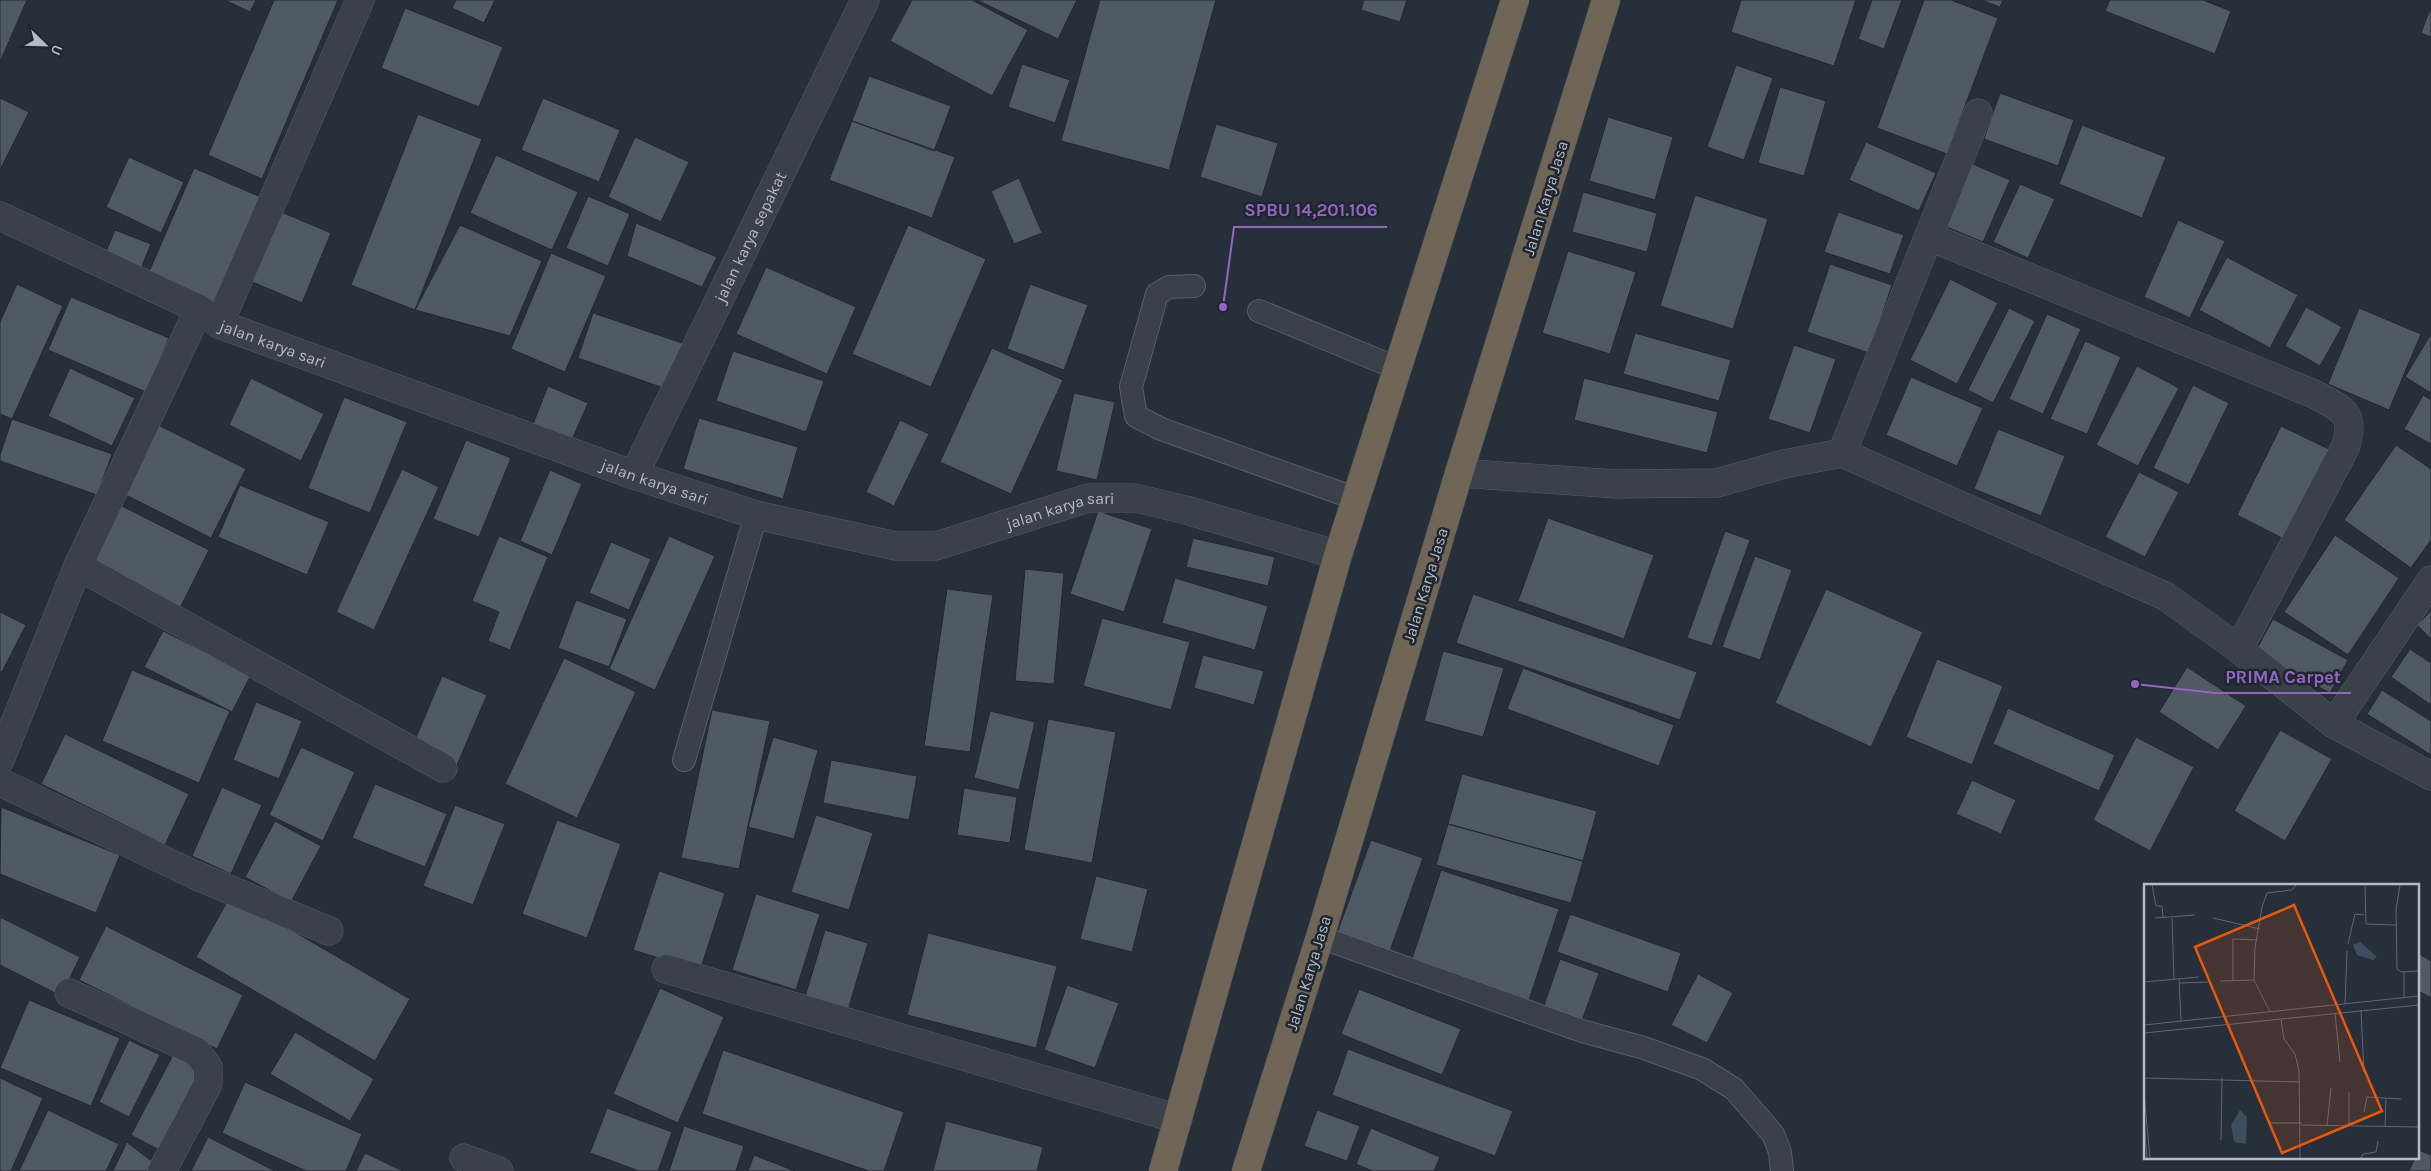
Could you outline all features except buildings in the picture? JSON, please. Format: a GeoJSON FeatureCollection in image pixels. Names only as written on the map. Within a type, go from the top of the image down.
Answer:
{"type":"FeatureCollection","features":[{"type":"Feature","properties":{"kind":"highway"},"geometry":{"type":"LineString","coordinates":[[1163,1171],[1338,555],[1399,369],[1515,0]]}},
{"type":"Feature","properties":{"kind":"highway","name":"Jalan Karya Jasa"},"geometry":{"type":"LineString","coordinates":[[1246,1171],[1320,937],[1459,473],[1606,0]]}},
{"type":"Feature","properties":{"kind":"street"},"geometry":{"type":"LineString","coordinates":[[0,760],[78,566],[209,316],[360,0]]}},
{"type":"Feature","properties":{"kind":"street","name":"jalan karya sepakat"},"geometry":{"type":"LineString","coordinates":[[634,475],[865,0]]}},
{"type":"Feature","properties":{"kind":"street"},"geometry":{"type":"LineString","coordinates":[[1842,453],[1978,113]]}},
{"type":"Feature","properties":{"kind":"street","name":"jalan karya sari"},"geometry":{"type":"LineString","coordinates":[[0,216],[209,316],[634,475],[756,515],[896,546],[936,546],[1088,498],[1135,498],[1186,510],[1338,555]]}},
{"type":"Feature","properties":{"kind":"street"},"geometry":{"type":"LineString","coordinates":[[1940,241],[2314,394],[2340,408],[2349,418],[2351,431],[2345,448],[2239,649]]}},
{"type":"Feature","properties":{"kind":"street"},"geometry":{"type":"LineString","coordinates":[[1459,473],[1616,484],[1717,483],[1784,464],[1842,453],[2165,596],[2239,649],[2334,724],[2431,776]]}},
{"type":"Feature","properties":{"kind":"street"},"geometry":{"type":"LineString","coordinates":[[78,566],[443,768]]}},
{"type":"Feature","properties":{"kind":"street"},"geometry":{"type":"LineString","coordinates":[[2334,724],[2431,580]]}},
{"type":"Feature","properties":{"kind":"street"},"geometry":{"type":"LineString","coordinates":[[0,782],[194,875],[329,931]]}},
{"type":"Feature","properties":{"kind":"street"},"geometry":{"type":"LineString","coordinates":[[666,969],[1178,1119]]}},
{"type":"Feature","properties":{"kind":"street"},"geometry":{"type":"LineString","coordinates":[[69,994],[197,1052],[208,1067],[208,1084],[162,1171]]}},
{"type":"Feature","properties":{"kind":"street"},"geometry":{"type":"LineString","coordinates":[[464,1158],[499,1171]]}},
{"type":"Feature","properties":{"kind":"lane"},"geometry":{"type":"LineString","coordinates":[[1194,286],[1169,287],[1157,294],[1131,387],[1136,416],[1161,429],[1357,499]]}},
{"type":"Feature","properties":{"kind":"lane"},"geometry":{"type":"LineString","coordinates":[[1258,311],[1399,369]]}},
{"type":"Feature","properties":{"kind":"lane"},"geometry":{"type":"LineString","coordinates":[[684,760],[756,515]]}},
{"type":"Feature","properties":{"kind":"lane"},"geometry":{"type":"LineString","coordinates":[[1320,937],[1582,1032],[1644,1048],[1702,1069],[1734,1089],[1773,1134],[1780,1152],[1782,1171]]}},
{"type":"Feature","properties":{"kind":"place","name":"SPBU 14,201.106"},"geometry":{"type":"Point","coordinates":[1223,307]}},
{"type":"Feature","properties":{"kind":"place","name":"PRIMA Carpet"},"geometry":{"type":"Point","coordinates":[2135,684]}}]}
